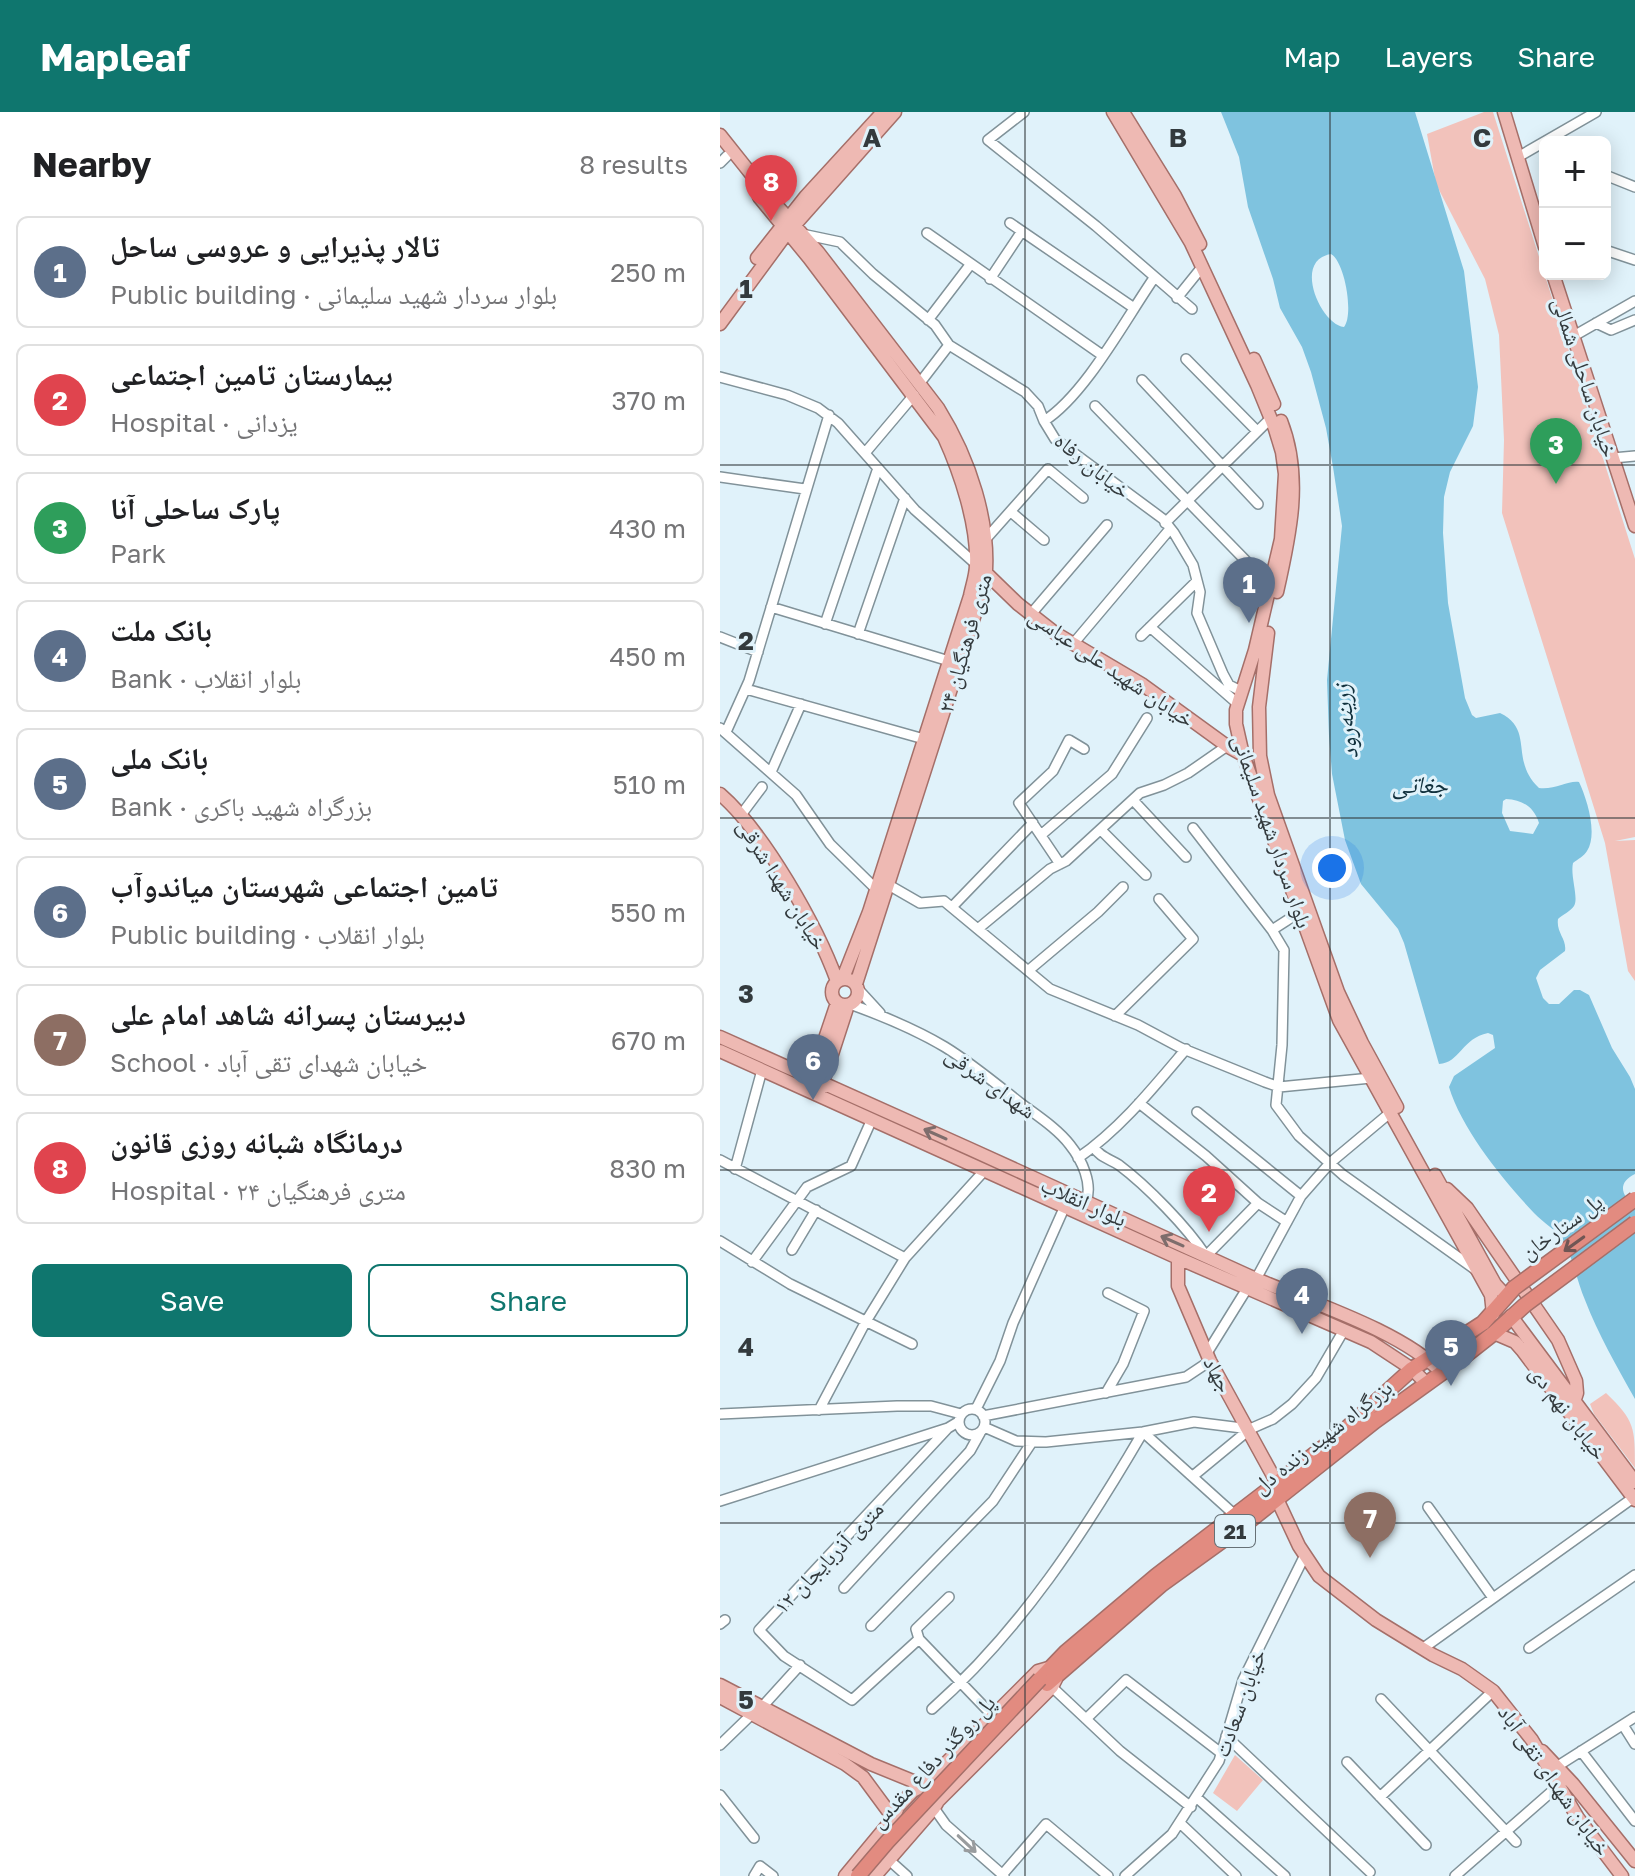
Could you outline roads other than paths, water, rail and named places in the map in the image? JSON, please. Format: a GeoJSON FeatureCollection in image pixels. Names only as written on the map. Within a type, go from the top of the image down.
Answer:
{"type":"FeatureCollection","features":[{"type":"Feature","properties":{"kind":"highway","name":"پل ستارخان"},"geometry":{"type":"LineString","coordinates":[[1510,1292],[1635,1199]]}},
{"type":"Feature","properties":{"kind":"highway","name":"پل ستارخان"},"geometry":{"type":"LineString","coordinates":[[1511,1316],[1635,1223]]}},
{"type":"Feature","properties":{"kind":"highway","name":"21"},"geometry":{"type":"LineString","coordinates":[[1412,1369],[1483,1323],[1510,1292]]}},
{"type":"Feature","properties":{"kind":"highway","name":"21"},"geometry":{"type":"LineString","coordinates":[[1427,1384],[1494,1333],[1511,1316]]}},
{"type":"Feature","properties":{"kind":"highway","name":"بزرگراه شهید زنده دل"},"geometry":{"type":"LineString","coordinates":[[1050,1678],[1145,1585],[1236,1516],[1277,1492],[1412,1369]]}},
{"type":"Feature","properties":{"kind":"highway","name":"بزرگراه شهید زنده دل"},"geometry":{"type":"LineString","coordinates":[[1050,1678],[1277,1492],[1427,1384]]}},
{"type":"Feature","properties":{"kind":"highway","name":"21"},"geometry":{"type":"LineString","coordinates":[[872,1876],[915,1822],[1050,1678]]}},
{"type":"Feature","properties":{"kind":"highway","name":"پل روگذر دفاع مقدس"},"geometry":{"type":"LineString","coordinates":[[858,1876],[908,1818],[1050,1678]]}},
{"type":"Feature","properties":{"kind":"main road"},"geometry":{"type":"LineString","coordinates":[[720,324],[883,112]]}},
{"type":"Feature","properties":{"kind":"main road"},"geometry":{"type":"LineString","coordinates":[[720,310],[895,112]]}},
{"type":"Feature","properties":{"kind":"main road","name":"بلوار سردار شهید سلیمانی"},"geometry":{"type":"LineString","coordinates":[[1113,112],[1167,201],[1202,267],[1271,418],[1282,452],[1285,474],[1282,530],[1255,650],[1239,698],[1236,724],[1243,755],[1339,1020],[1470,1247],[1495,1284],[1510,1292]]}},
{"type":"Feature","properties":{"kind":"main road","name":"بلوار سردار شهید سلیمانی"},"geometry":{"type":"LineString","coordinates":[[1123,112],[1198,239],[1264,381],[1291,450],[1291,520],[1264,649],[1259,695],[1262,772],[1268,795],[1338,992],[1362,1043],[1441,1185],[1491,1295],[1493,1314]]}},
{"type":"Feature","properties":{"kind":"main road"},"geometry":{"type":"LineString","coordinates":[[1504,112],[1539,227]]}},
{"type":"Feature","properties":{"kind":"main road","name":"۲۴ متری فرهنگیان"},"geometry":{"type":"LineString","coordinates":[[720,135],[953,432],[968,466],[984,541],[981,569],[954,663],[881,887],[840,980]]}},
{"type":"Feature","properties":{"kind":"main road","name":"۲۴ متری فرهنگیان"},"geometry":{"type":"LineString","coordinates":[[722,155],[791,228]]}},
{"type":"Feature","properties":{"kind":"main road","name":"خیابان ساحلی شمالی"},"geometry":{"type":"LineString","coordinates":[[1555,280],[1635,526]]}},
{"type":"Feature","properties":{"kind":"main road","name":"۲۴ متری فرهنگیان"},"geometry":{"type":"LineString","coordinates":[[917,389],[958,469],[981,569]]}},
{"type":"Feature","properties":{"kind":"main road","name":"خیابان شهید علی عباسی"},"geometry":{"type":"LineString","coordinates":[[981,569],[1031,614],[1073,644],[1143,685],[1243,755]]}},
{"type":"Feature","properties":{"kind":"main road","name":"۲۴ متری فرهنگیان"},"geometry":{"type":"LineString","coordinates":[[857,987],[881,887],[924,739],[954,663]]}},
{"type":"Feature","properties":{"kind":"main road"},"geometry":{"type":"LineString","coordinates":[[1239,698],[1249,703],[1259,695]]}},
{"type":"Feature","properties":{"kind":"main road"},"geometry":{"type":"LineString","coordinates":[[1239,739],[1245,729],[1252,729],[1259,735]]}},
{"type":"Feature","properties":{"kind":"main road","name":"خیابان شهدا شرقی"},"geometry":{"type":"LineString","coordinates":[[721,799],[741,815],[805,912],[840,980]]}},
{"type":"Feature","properties":{"kind":"main road"},"geometry":{"type":"LineString","coordinates":[[815,1086],[845,1004],[857,997],[857,987],[850,979],[840,980],[832,992],[845,1004]]}},
{"type":"Feature","properties":{"kind":"main road","name":"بلوار انقلاب"},"geometry":{"type":"LineString","coordinates":[[720,1037],[872,1119],[1065,1206],[1084,1208],[1178,1258],[1252,1283],[1427,1358],[1442,1373]]}},
{"type":"Feature","properties":{"kind":"main road","name":"بلوار انقلاب"},"geometry":{"type":"LineString","coordinates":[[720,1051],[762,1070],[815,1086],[1084,1208],[1206,1256],[1344,1330],[1375,1336],[1427,1384]]}},
{"type":"Feature","properties":{"kind":"main road"},"geometry":{"type":"LineString","coordinates":[[1441,1185],[1467,1208],[1558,1340],[1576,1381],[1577,1393],[1570,1405]]}},
{"type":"Feature","properties":{"kind":"main road","name":"جهاد"},"geometry":{"type":"LineString","coordinates":[[1178,1258],[1178,1286],[1209,1357],[1250,1429],[1277,1492]]}},
{"type":"Feature","properties":{"kind":"main road","name":"خیابان نهم دی"},"geometry":{"type":"LineString","coordinates":[[1511,1316],[1634,1499]]}},
{"type":"Feature","properties":{"kind":"main road","name":"خیابان نهم دی"},"geometry":{"type":"LineString","coordinates":[[1494,1333],[1515,1342],[1635,1482]]}},
{"type":"Feature","properties":{"kind":"main road","name":"خیابان شهدای تقی آباد"},"geometry":{"type":"LineString","coordinates":[[1277,1492],[1305,1555],[1319,1576],[1356,1607],[1422,1649],[1462,1669],[1493,1691],[1553,1769],[1558,1786],[1622,1876]]}},
{"type":"Feature","properties":{"kind":"main road","name":"بزرگراه شهید زنده دل"},"geometry":{"type":"LineString","coordinates":[[845,1876],[913,1791],[923,1786],[1038,1671],[1050,1678],[872,1876]]}},
{"type":"Feature","properties":{"kind":"main road"},"geometry":{"type":"LineString","coordinates":[[720,1685],[757,1710],[848,1758],[871,1764],[934,1791],[936,1805]]}},
{"type":"Feature","properties":{"kind":"main road"},"geometry":{"type":"LineString","coordinates":[[720,1697],[757,1710]]}},
{"type":"Feature","properties":{"kind":"main road"},"geometry":{"type":"LineString","coordinates":[[848,1758],[901,1828],[914,1829]]}},
{"type":"Feature","properties":{"kind":"main road"},"geometry":{"type":"LineString","coordinates":[[939,1769],[946,1781],[957,1782]]}},
{"type":"Feature","properties":{"kind":"main road"},"geometry":{"type":"LineString","coordinates":[[1553,1769],[1635,1861]]}},
{"type":"Feature","properties":{"kind":"main road"},"geometry":{"type":"LineString","coordinates":[[870,1848],[881,1846],[887,1851],[888,1859]]}},
{"type":"Feature","properties":{"kind":"street"},"geometry":{"type":"LineString","coordinates":[[1024,112],[988,140],[1096,226],[1192,309]]}},
{"type":"Feature","properties":{"kind":"street"},"geometry":{"type":"LineString","coordinates":[[1518,157],[1596,112]]}},
{"type":"Feature","properties":{"kind":"street"},"geometry":{"type":"LineString","coordinates":[[1611,177],[1635,187]]}},
{"type":"Feature","properties":{"kind":"street"},"geometry":{"type":"LineString","coordinates":[[1010,223],[1134,308]]}},
{"type":"Feature","properties":{"kind":"street","name":"خیابان رفاه"},"geometry":{"type":"LineString","coordinates":[[791,228],[840,242],[928,320],[949,345],[1025,392],[1038,406],[1055,439],[1168,526],[1193,565],[1200,592],[1197,613],[1223,674],[1239,698]]}},
{"type":"Feature","properties":{"kind":"street"},"geometry":{"type":"LineString","coordinates":[[990,279],[1022,231]]}},
{"type":"Feature","properties":{"kind":"street"},"geometry":{"type":"LineString","coordinates":[[927,233],[1102,355]]}},
{"type":"Feature","properties":{"kind":"street"},"geometry":{"type":"LineString","coordinates":[[1611,252],[1635,260]]}},
{"type":"Feature","properties":{"kind":"street"},"geometry":{"type":"LineString","coordinates":[[928,320],[970,265]]}},
{"type":"Feature","properties":{"kind":"street"},"geometry":{"type":"LineString","coordinates":[[1177,298],[1202,267]]}},
{"type":"Feature","properties":{"kind":"street"},"geometry":{"type":"LineString","coordinates":[[1044,421],[1062,410],[1154,278]]}},
{"type":"Feature","properties":{"kind":"street"},"geometry":{"type":"LineString","coordinates":[[1572,337],[1635,301]]}},
{"type":"Feature","properties":{"kind":"street"},"geometry":{"type":"LineString","coordinates":[[1596,323],[1611,330],[1635,320]]}},
{"type":"Feature","properties":{"kind":"street"},"geometry":{"type":"LineString","coordinates":[[865,453],[949,345]]}},
{"type":"Feature","properties":{"kind":"street"},"geometry":{"type":"LineString","coordinates":[[1186,359],[1257,431]]}},
{"type":"Feature","properties":{"kind":"street"},"geometry":{"type":"LineString","coordinates":[[720,377],[787,395],[829,415],[905,498],[981,569]]}},
{"type":"Feature","properties":{"kind":"street"},"geometry":{"type":"LineString","coordinates":[[1142,380],[1258,504]]}},
{"type":"Feature","properties":{"kind":"street"},"geometry":{"type":"LineString","coordinates":[[1095,406],[1250,565]]}},
{"type":"Feature","properties":{"kind":"street"},"geometry":{"type":"LineString","coordinates":[[829,415],[746,689],[723,730],[796,795],[830,844],[881,887],[920,903],[944,901],[1050,989],[1279,1087],[1371,1078]]}},
{"type":"Feature","properties":{"kind":"street"},"geometry":{"type":"LineString","coordinates":[[1073,644],[1187,501],[1271,418]]}},
{"type":"Feature","properties":{"kind":"street"},"geometry":{"type":"LineString","coordinates":[[1613,458],[1635,456]]}},
{"type":"Feature","properties":{"kind":"street"},"geometry":{"type":"LineString","coordinates":[[825,624],[878,468]]}},
{"type":"Feature","properties":{"kind":"street"},"geometry":{"type":"LineString","coordinates":[[984,541],[1048,469],[1083,498]]}},
{"type":"Feature","properties":{"kind":"street"},"geometry":{"type":"LineString","coordinates":[[720,477],[805,489]]}},
{"type":"Feature","properties":{"kind":"street"},"geometry":{"type":"LineString","coordinates":[[858,634],[905,498]]}},
{"type":"Feature","properties":{"kind":"street"},"geometry":{"type":"LineString","coordinates":[[1011,512],[1044,540]]}},
{"type":"Feature","properties":{"kind":"street"},"geometry":{"type":"LineString","coordinates":[[1031,614],[1107,525]]}},
{"type":"Feature","properties":{"kind":"street"},"geometry":{"type":"LineString","coordinates":[[1141,636],[1197,581]]}},
{"type":"Feature","properties":{"kind":"street"},"geometry":{"type":"LineString","coordinates":[[771,607],[954,663]]}},
{"type":"Feature","properties":{"kind":"street"},"geometry":{"type":"LineString","coordinates":[[1150,627],[1239,698]]}},
{"type":"Feature","properties":{"kind":"street"},"geometry":{"type":"LineString","coordinates":[[720,637],[758,652]]}},
{"type":"Feature","properties":{"kind":"street"},"geometry":{"type":"LineString","coordinates":[[746,689],[924,739]]}},
{"type":"Feature","properties":{"kind":"street"},"geometry":{"type":"LineString","coordinates":[[771,772],[801,704]]}},
{"type":"Feature","properties":{"kind":"street"},"geometry":{"type":"LineString","coordinates":[[1041,835],[1112,774],[1147,718]]}},
{"type":"Feature","properties":{"kind":"street"},"geometry":{"type":"LineString","coordinates":[[1060,864],[1019,803],[1053,771],[1069,740],[1084,749]]}},
{"type":"Feature","properties":{"kind":"street"},"geometry":{"type":"LineString","coordinates":[[979,928],[1101,830],[1140,793],[1188,773],[1227,746]]}},
{"type":"Feature","properties":{"kind":"street"},"geometry":{"type":"LineString","coordinates":[[741,815],[762,787]]}},
{"type":"Feature","properties":{"kind":"street"},"geometry":{"type":"LineString","coordinates":[[1133,800],[1186,857]]}},
{"type":"Feature","properties":{"kind":"street"},"geometry":{"type":"LineString","coordinates":[[952,907],[1033,823]]}},
{"type":"Feature","properties":{"kind":"street"},"geometry":{"type":"LineString","coordinates":[[1193,828],[1284,950],[1284,1006],[1276,1105],[1299,1136],[1330,1163],[1478,1272]]}},
{"type":"Feature","properties":{"kind":"street"},"geometry":{"type":"LineString","coordinates":[[1101,830],[1146,875]]}},
{"type":"Feature","properties":{"kind":"street"},"geometry":{"type":"LineString","coordinates":[[1029,970],[1123,887]]}},
{"type":"Feature","properties":{"kind":"street"},"geometry":{"type":"LineString","coordinates":[[1115,1016],[1193,939],[1159,899]]}},
{"type":"Feature","properties":{"kind":"street"},"geometry":{"type":"LineString","coordinates":[[1272,930],[1300,912]]}},
{"type":"Feature","properties":{"kind":"street"},"geometry":{"type":"LineString","coordinates":[[857,987],[883,1015]]}},
{"type":"Feature","properties":{"kind":"street","name":"شهدای شرقی"},"geometry":{"type":"LineString","coordinates":[[845,1004],[883,1015],[944,1046],[1056,1131],[1078,1158],[1088,1182],[1084,1208]]}},
{"type":"Feature","properties":{"kind":"street"},"geometry":{"type":"LineString","coordinates":[[1078,1158],[1094,1147],[1139,1103],[1186,1049]]}},
{"type":"Feature","properties":{"kind":"street"},"geometry":{"type":"LineString","coordinates":[[735,1169],[762,1070]]}},
{"type":"Feature","properties":{"kind":"street"},"geometry":{"type":"LineString","coordinates":[[1139,1103],[1206,1156],[1258,1203],[1287,1222]]}},
{"type":"Feature","properties":{"kind":"street"},"geometry":{"type":"LineString","coordinates":[[1197,1112],[1301,1196]]}},
{"type":"Feature","properties":{"kind":"street"},"geometry":{"type":"LineString","coordinates":[[720,1501],[948,1428],[967,1409],[980,1413],[1186,1377],[1209,1357],[1301,1196],[1330,1163],[1391,1112]]}},
{"type":"Feature","properties":{"kind":"street"},"geometry":{"type":"LineString","coordinates":[[752,1262],[807,1187],[851,1166],[872,1119]]}},
{"type":"Feature","properties":{"kind":"street"},"geometry":{"type":"LineString","coordinates":[[1094,1147],[1096,1153],[1118,1165],[1180,1223],[1206,1256],[1258,1203]]}},
{"type":"Feature","properties":{"kind":"street"},"geometry":{"type":"LineString","coordinates":[[720,1160],[905,1258]]}},
{"type":"Feature","properties":{"kind":"street"},"geometry":{"type":"LineString","coordinates":[[819,1410],[865,1323],[905,1258],[985,1170]]}},
{"type":"Feature","properties":{"kind":"street"},"geometry":{"type":"LineString","coordinates":[[844,1588],[970,1451],[982,1430],[980,1413],[1013,1323],[1065,1206]]}},
{"type":"Feature","properties":{"kind":"street"},"geometry":{"type":"LineString","coordinates":[[792,1250],[816,1210]]}},
{"type":"Feature","properties":{"kind":"street"},"geometry":{"type":"LineString","coordinates":[[720,1241],[752,1262],[865,1323],[912,1344]]}},
{"type":"Feature","properties":{"kind":"street"},"geometry":{"type":"LineString","coordinates":[[1106,1393],[1123,1364],[1144,1311],[1108,1293]]}},
{"type":"Feature","properties":{"kind":"street"},"geometry":{"type":"LineString","coordinates":[[1193,1476],[1250,1429],[1273,1419],[1292,1404],[1316,1378],[1344,1330]]}},
{"type":"Feature","properties":{"kind":"street"},"geometry":{"type":"LineString","coordinates":[[720,1414],[931,1406],[959,1418],[965,1434],[982,1430],[1016,1441],[1032,1442],[1143,1432],[1194,1422],[1250,1429]]}},
{"type":"Feature","properties":{"kind":"street","name":"۱۲ متری آذربایجان"},"geometry":{"type":"LineString","coordinates":[[919,1639],[852,1700],[784,1656],[759,1630],[948,1428]]}},
{"type":"Feature","properties":{"kind":"street"},"geometry":{"type":"LineString","coordinates":[[1143,1432],[1236,1516]]}},
{"type":"Feature","properties":{"kind":"street"},"geometry":{"type":"LineString","coordinates":[[932,1709],[961,1683],[1030,1607],[1113,1484],[1143,1432]]}},
{"type":"Feature","properties":{"kind":"street"},"geometry":{"type":"LineString","coordinates":[[871,1626],[993,1501],[1032,1442]]}},
{"type":"Feature","properties":{"kind":"street"},"geometry":{"type":"LineString","coordinates":[[1422,1649],[1634,1499]]}},
{"type":"Feature","properties":{"kind":"street"},"geometry":{"type":"LineString","coordinates":[[1428,1507],[1493,1598]]}},
{"type":"Feature","properties":{"kind":"street","name":"خیابان سعادت"},"geometry":{"type":"LineString","coordinates":[[1125,1876],[1172,1834],[1191,1807],[1221,1753],[1243,1680],[1305,1555]]}},
{"type":"Feature","properties":{"kind":"street"},"geometry":{"type":"LineString","coordinates":[[1529,1648],[1635,1575]]}},
{"type":"Feature","properties":{"kind":"street"},"geometry":{"type":"LineString","coordinates":[[949,1597],[916,1629],[919,1639],[993,1716]]}},
{"type":"Feature","properties":{"kind":"street"},"geometry":{"type":"LineString","coordinates":[[720,1745],[800,1665]]}},
{"type":"Feature","properties":{"kind":"street"},"geometry":{"type":"LineString","coordinates":[[1050,1678],[1120,1751],[1191,1807]]}},
{"type":"Feature","properties":{"kind":"street"},"geometry":{"type":"LineString","coordinates":[[1086,1719],[1126,1680],[1221,1753]]}},
{"type":"Feature","properties":{"kind":"street"},"geometry":{"type":"LineString","coordinates":[[1380,1797],[1493,1691]]}},
{"type":"Feature","properties":{"kind":"street"},"geometry":{"type":"LineString","coordinates":[[1381,1699],[1516,1842]]}},
{"type":"Feature","properties":{"kind":"street"},"geometry":{"type":"LineString","coordinates":[[1553,1769],[1635,1717]]}},
{"type":"Feature","properties":{"kind":"street"},"geometry":{"type":"LineString","coordinates":[[1623,1725],[1635,1744]]}},
{"type":"Feature","properties":{"kind":"street"},"geometry":{"type":"LineString","coordinates":[[1226,1736],[1370,1872]]}},
{"type":"Feature","properties":{"kind":"street"},"geometry":{"type":"LineString","coordinates":[[1581,1751],[1635,1821]]}},
{"type":"Feature","properties":{"kind":"street"},"geometry":{"type":"LineString","coordinates":[[1347,1762],[1426,1845]]}},
{"type":"Feature","properties":{"kind":"street"},"geometry":{"type":"LineString","coordinates":[[1455,1876],[1558,1786]]}},
{"type":"Feature","properties":{"kind":"street"},"geometry":{"type":"LineString","coordinates":[[720,1795],[754,1838]]}},
{"type":"Feature","properties":{"kind":"street"},"geometry":{"type":"LineString","coordinates":[[1196,1797],[1285,1876]]}},
{"type":"Feature","properties":{"kind":"street"},"geometry":{"type":"LineString","coordinates":[[936,1805],[946,1825],[1003,1875],[1046,1824],[1108,1876]]}},
{"type":"Feature","properties":{"kind":"street"},"geometry":{"type":"LineString","coordinates":[[1180,1823],[1236,1876]]}},
{"type":"Feature","properties":{"kind":"street"},"geometry":{"type":"LineString","coordinates":[[888,1859],[907,1876]]}},
{"type":"Feature","properties":{"kind":"street"},"geometry":{"type":"LineString","coordinates":[[754,1876],[760,1866],[773,1876]]}},
{"type":"Feature","properties":{"kind":"water","name":"جغاتی"},"geometry":{"type":"Polygon","coordinates":[[[1221,112],[1415,112],[1464,271],[1478,387],[1473,426],[1450,472],[1444,497],[1448,603],[1465,698],[1476,718],[1500,713],[1517,728],[1525,767],[1539,788],[1579,782],[1590,816],[1590,844],[1586,853],[1573,863],[1575,902],[1573,908],[1558,919],[1565,951],[1540,970],[1536,978],[1543,998],[1549,1004],[1559,1004],[1574,990],[1589,995],[1612,1048],[1635,1089],[1635,1174],[1625,1181],[1623,1189],[1635,1207],[1635,1399],[1596,1325],[1561,1238],[1534,1213],[1497,1170],[1473,1137],[1455,1103],[1449,1087],[1454,1076],[1495,1048],[1493,1035],[1479,1036],[1452,1059],[1439,1064],[1404,943],[1398,929],[1361,884],[1345,840],[1332,774],[1327,680],[1342,526],[1333,467],[1311,372],[1302,347],[1280,308],[1248,207],[1239,157],[1221,112]],[[1331,254],[1319,259],[1313,268],[1314,292],[1327,316],[1344,327],[1348,301],[1344,277],[1331,254]],[[1506,799],[1502,813],[1510,831],[1533,834],[1539,823],[1531,809],[1518,801],[1506,799]]]}},
{"type":"Feature","properties":{"kind":"place","name":"درمانگاه شبانه روزی قانون"},"geometry":{"type":"Point","coordinates":[771,221]}},
{"type":"Feature","properties":{"kind":"place","name":"پارک ساحلی آنا"},"geometry":{"type":"Point","coordinates":[1556,484]}},
{"type":"Feature","properties":{"kind":"place","name":"تالار پذیرایی و عروسی ساحل"},"geometry":{"type":"Point","coordinates":[1249,623]}},
{"type":"Feature","properties":{"kind":"place","name":"تامین اجتماعی شهرستان میاندوآب"},"geometry":{"type":"Point","coordinates":[813,1100]}},
{"type":"Feature","properties":{"kind":"place","name":"بیمارستان تامین اجتماعی"},"geometry":{"type":"Point","coordinates":[1209,1232]}},
{"type":"Feature","properties":{"kind":"place","name":"بانک ملت"},"geometry":{"type":"Point","coordinates":[1302,1334]}},
{"type":"Feature","properties":{"kind":"place","name":"بانک ملی"},"geometry":{"type":"Point","coordinates":[1451,1386]}},
{"type":"Feature","properties":{"kind":"place","name":"دبیرستان پسرانه شاهد امام علی"},"geometry":{"type":"Point","coordinates":[1370,1558]}},
{"type":"Feature","properties":{"kind":"water label","name":"زرینه‌رود"},"geometry":{"type":"Point","coordinates":[1344,722]}}]}
